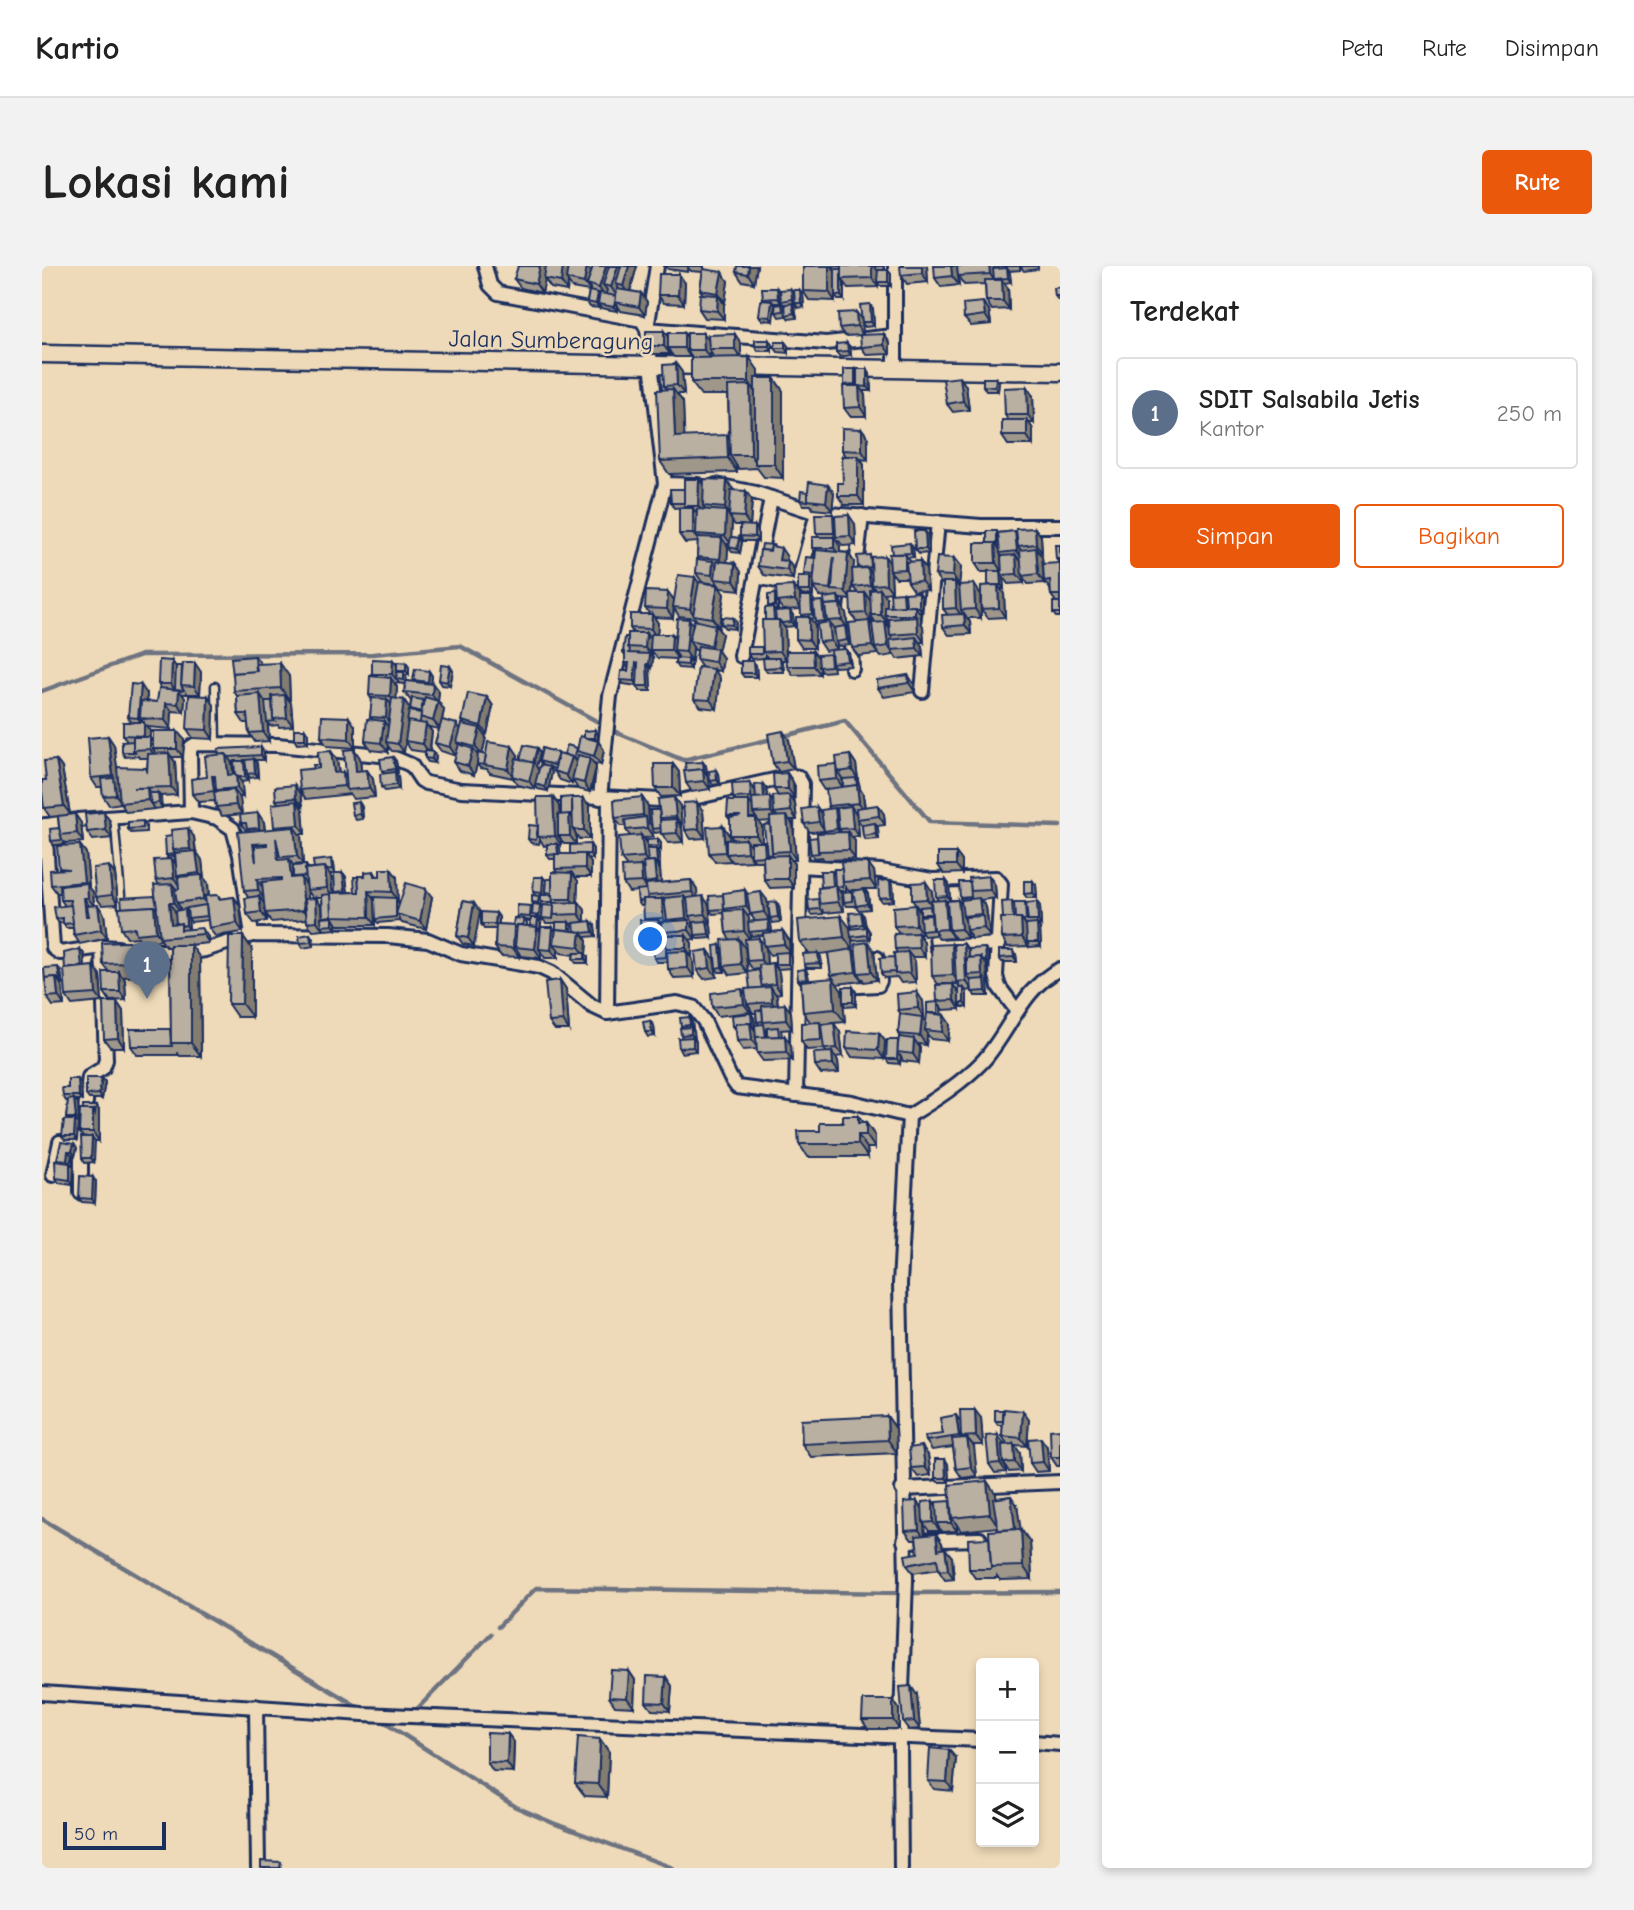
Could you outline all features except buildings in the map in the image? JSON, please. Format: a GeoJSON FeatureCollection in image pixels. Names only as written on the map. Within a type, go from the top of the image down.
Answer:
{"type":"FeatureCollection","features":[{"type":"Feature","properties":{"kind":"street"},"geometry":{"type":"LineString","coordinates":[[485,266],[490,285],[498,293],[642,320],[647,329]]}},
{"type":"Feature","properties":{"kind":"street"},"geometry":{"type":"LineString","coordinates":[[607,1013],[605,799],[610,696],[665,484],[647,329],[657,266]]}},
{"type":"Feature","properties":{"kind":"street"},"geometry":{"type":"LineString","coordinates":[[895,266],[895,365]]}},
{"type":"Feature","properties":{"kind":"street"},"geometry":{"type":"LineString","coordinates":[[647,329],[826,343],[895,339]]}},
{"type":"Feature","properties":{"kind":"street"},"geometry":{"type":"LineString","coordinates":[[825,368],[826,343]]}},
{"type":"Feature","properties":{"kind":"street","name":"Jalan Sumberagung"},"geometry":{"type":"LineString","coordinates":[[42,354],[825,368],[895,365],[1060,372]]}},
{"type":"Feature","properties":{"kind":"street"},"geometry":{"type":"LineString","coordinates":[[665,484],[724,485],[817,513],[981,526],[1060,526]]}},
{"type":"Feature","properties":{"kind":"street"},"geometry":{"type":"LineString","coordinates":[[741,656],[771,498]]}},
{"type":"Feature","properties":{"kind":"street"},"geometry":{"type":"LineString","coordinates":[[756,577],[798,583],[817,513]]}},
{"type":"Feature","properties":{"kind":"street"},"geometry":{"type":"LineString","coordinates":[[852,669],[850,618],[862,516]]}},
{"type":"Feature","properties":{"kind":"street"},"geometry":{"type":"LineString","coordinates":[[922,691],[938,522]]}},
{"type":"Feature","properties":{"kind":"street"},"geometry":{"type":"LineString","coordinates":[[191,812],[191,747],[196,744],[277,746],[390,756],[411,765],[421,780],[438,786],[462,790],[605,799],[680,801],[792,776],[798,777],[802,784],[796,1095]]}},
{"type":"Feature","properties":{"kind":"street"},"geometry":{"type":"LineString","coordinates":[[252,935],[240,855],[233,829],[217,818],[191,812],[44,825],[53,948],[60,953],[102,947],[186,953],[205,950],[252,935],[388,936],[428,940],[461,954],[539,967],[552,973],[592,1006],[607,1013],[677,1003],[693,1007],[704,1021],[737,1087],[852,1102],[909,1116],[947,1092],[984,1060],[1011,1004],[1029,994],[1060,969]]}},
{"type":"Feature","properties":{"kind":"street"},"geometry":{"type":"LineString","coordinates":[[800,866],[881,871],[932,880],[996,878],[1001,890],[996,976],[1011,1004]]}},
{"type":"Feature","properties":{"kind":"street"},"geometry":{"type":"LineString","coordinates":[[932,880],[937,947],[998,944]]}},
{"type":"Feature","properties":{"kind":"street"},"geometry":{"type":"LineString","coordinates":[[81,1194],[81,1143],[89,1077],[103,1068],[106,1060],[102,947]]}},
{"type":"Feature","properties":{"kind":"street"},"geometry":{"type":"LineString","coordinates":[[798,989],[874,987],[880,981],[877,958]]}},
{"type":"Feature","properties":{"kind":"street"},"geometry":{"type":"LineString","coordinates":[[901,1868],[901,1735],[906,1580],[902,1489],[900,1283],[909,1116]]}},
{"type":"Feature","properties":{"kind":"street"},"geometry":{"type":"LineString","coordinates":[[53,1175],[60,1142],[81,1143]]}},
{"type":"Feature","properties":{"kind":"street"},"geometry":{"type":"LineString","coordinates":[[902,1489],[1060,1482]]}},
{"type":"Feature","properties":{"kind":"street"},"geometry":{"type":"LineString","coordinates":[[904,1541],[980,1539]]}},
{"type":"Feature","properties":{"kind":"street"},"geometry":{"type":"LineString","coordinates":[[42,1693],[363,1714],[976,1740]]}},
{"type":"Feature","properties":{"kind":"street"},"geometry":{"type":"LineString","coordinates":[[256,1706],[258,1868]]}},
{"type":"Feature","properties":{"kind":"street"},"geometry":{"type":"LineString","coordinates":[[1039,1742],[1060,1744]]}},
{"type":"Feature","properties":{"kind":"lane"},"geometry":{"type":"LineString","coordinates":[[215,686],[216,745]]}},
{"type":"Feature","properties":{"kind":"lane"},"geometry":{"type":"LineString","coordinates":[[114,818],[123,915]]}},
{"type":"Feature","properties":{"kind":"waterway"},"geometry":{"type":"LineString","coordinates":[[42,691],[141,655],[373,654],[460,646],[620,734],[683,760],[772,739]]}},
{"type":"Feature","properties":{"kind":"waterway"},"geometry":{"type":"LineString","coordinates":[[780,737],[845,721],[930,822],[1060,826]]}},
{"type":"Feature","properties":{"kind":"waterway"},"geometry":{"type":"LineString","coordinates":[[42,1519],[365,1711]]}},
{"type":"Feature","properties":{"kind":"waterway"},"geometry":{"type":"LineString","coordinates":[[498,1627],[536,1588],[902,1593]]}},
{"type":"Feature","properties":{"kind":"waterway"},"geometry":{"type":"LineString","coordinates":[[911,1593],[1060,1592]]}},
{"type":"Feature","properties":{"kind":"waterway"},"geometry":{"type":"LineString","coordinates":[[404,1711],[417,1709],[491,1634]]}},
{"type":"Feature","properties":{"kind":"waterway"},"geometry":{"type":"LineString","coordinates":[[379,1719],[516,1807],[673,1868]]}},
{"type":"Feature","properties":{"kind":"place","name":"SDIT Salsabila Jetis"},"geometry":{"type":"Point","coordinates":[147,999]}}]}
